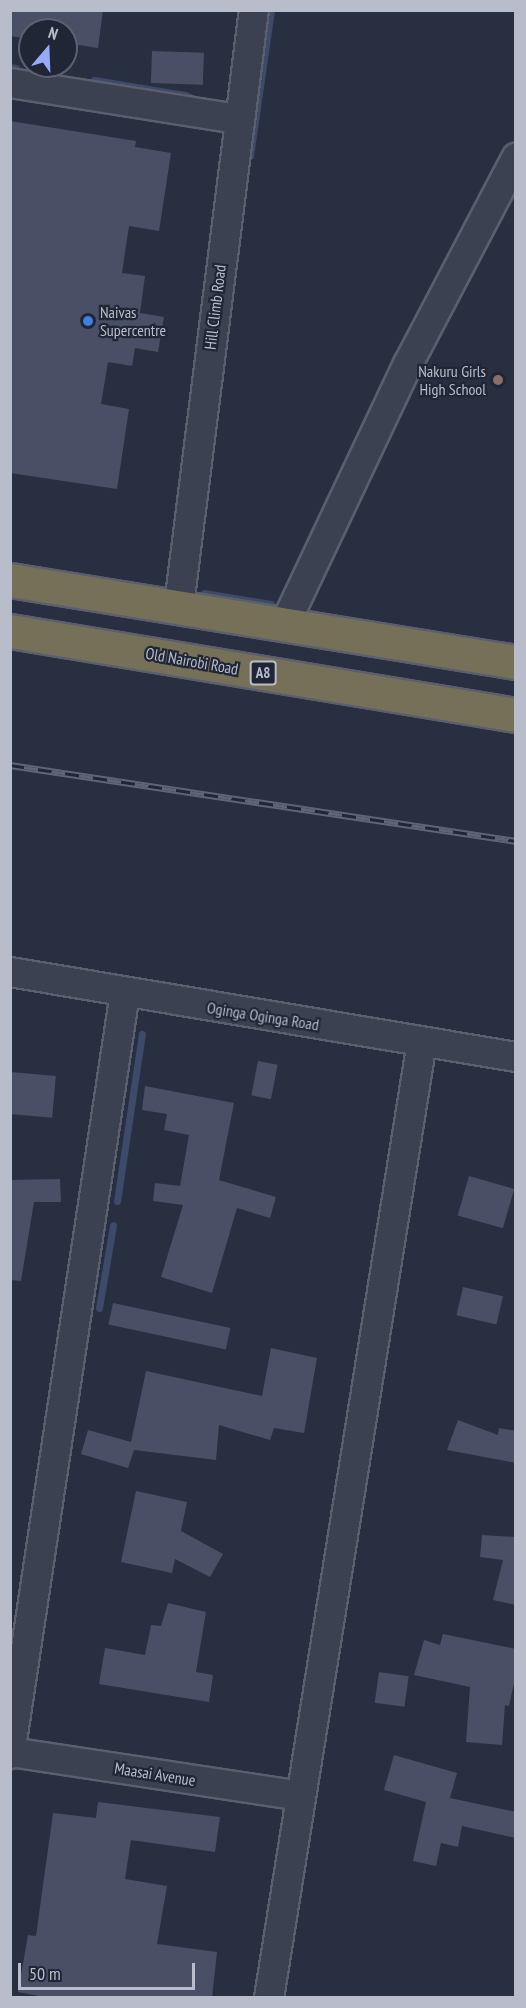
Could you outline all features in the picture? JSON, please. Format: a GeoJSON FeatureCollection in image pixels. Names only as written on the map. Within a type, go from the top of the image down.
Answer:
{"type":"FeatureCollection","features":[{"type":"Feature","properties":{"kind":"highway"},"geometry":{"type":"LineString","coordinates":[[10,580],[179,605],[516,662]]}},
{"type":"Feature","properties":{"kind":"highway","name":"Old Nairobi Road"},"geometry":{"type":"LineString","coordinates":[[10,631],[516,715]]}},
{"type":"Feature","properties":{"kind":"street","name":"Hill Climb Road"},"geometry":{"type":"LineString","coordinates":[[179,605],[238,119],[254,10]]}},
{"type":"Feature","properties":{"kind":"street"},"geometry":{"type":"LineString","coordinates":[[10,83],[238,119]]}},
{"type":"Feature","properties":{"kind":"street"},"geometry":{"type":"LineString","coordinates":[[285,624],[393,394],[516,158]]}},
{"type":"Feature","properties":{"kind":"street","name":"Oginga Oginga Road"},"geometry":{"type":"LineString","coordinates":[[10,972],[125,993],[516,1056]]}},
{"type":"Feature","properties":{"kind":"street"},"geometry":{"type":"LineString","coordinates":[[11,1753],[125,993]]}},
{"type":"Feature","properties":{"kind":"street"},"geometry":{"type":"LineString","coordinates":[[269,1998],[422,1042]]}},
{"type":"Feature","properties":{"kind":"street","name":"Maasai Avenue"},"geometry":{"type":"LineString","coordinates":[[11,1753],[300,1797]]}},
{"type":"Feature","properties":{"kind":"building"},"geometry":{"type":"Polygon","coordinates":[[[10,10],[103,10],[98,48],[78,45],[78,18],[18,18],[18,37],[10,36],[10,10]]]}},
{"type":"Feature","properties":{"kind":"building"},"geometry":{"type":"Polygon","coordinates":[[[152,51],[204,53],[203,85],[151,83],[152,51]]]}},
{"type":"Feature","properties":{"kind":"building"},"geometry":{"type":"Polygon","coordinates":[[[10,121],[136,141],[135,147],[171,153],[159,231],[129,226],[122,273],[145,276],[140,313],[164,317],[158,352],[135,348],[132,366],[108,362],[101,404],[129,409],[117,489],[10,473],[10,121]]]}},
{"type":"Feature","properties":{"kind":"building"},"geometry":{"type":"Polygon","coordinates":[[[258,1061],[278,1065],[271,1099],[251,1095],[258,1061]]]}},
{"type":"Feature","properties":{"kind":"building"},"geometry":{"type":"Polygon","coordinates":[[[10,1072],[56,1076],[52,1118],[10,1114],[10,1072]]]}},
{"type":"Feature","properties":{"kind":"building"},"geometry":{"type":"Polygon","coordinates":[[[145,1086],[234,1103],[219,1180],[276,1197],[270,1218],[237,1208],[212,1293],[161,1277],[183,1205],[153,1201],[155,1183],[180,1186],[189,1135],[164,1130],[167,1114],[142,1110],[145,1086]]]}},
{"type":"Feature","properties":{"kind":"building"},"geometry":{"type":"Polygon","coordinates":[[[469,1176],[514,1189],[503,1228],[458,1215],[469,1176]]]}},
{"type":"Feature","properties":{"kind":"building"},"geometry":{"type":"Polygon","coordinates":[[[60,1179],[61,1202],[34,1202],[21,1281],[10,1280],[10,1180],[60,1179]]]}},
{"type":"Feature","properties":{"kind":"building"},"geometry":{"type":"Polygon","coordinates":[[[463,1287],[503,1296],[496,1324],[456,1315],[463,1287]]]}},
{"type":"Feature","properties":{"kind":"building"},"geometry":{"type":"Polygon","coordinates":[[[113,1303],[230,1328],[226,1349],[108,1325],[113,1303]]]}},
{"type":"Feature","properties":{"kind":"building"},"geometry":{"type":"Polygon","coordinates":[[[271,1348],[317,1358],[304,1433],[274,1428],[270,1440],[219,1425],[216,1460],[134,1450],[128,1468],[81,1454],[88,1430],[131,1442],[146,1371],[262,1396],[271,1348]]]}},
{"type":"Feature","properties":{"kind":"building"},"geometry":{"type":"Polygon","coordinates":[[[458,1420],[498,1435],[499,1428],[516,1431],[516,1463],[447,1450],[458,1420]]]}},
{"type":"Feature","properties":{"kind":"building"},"geometry":{"type":"Polygon","coordinates":[[[136,1491],[187,1502],[181,1531],[223,1554],[210,1577],[175,1559],[172,1573],[121,1562],[136,1491]]]}},
{"type":"Feature","properties":{"kind":"building"},"geometry":{"type":"Polygon","coordinates":[[[482,1535],[516,1537],[516,1605],[493,1600],[503,1560],[480,1557],[482,1535]]]}},
{"type":"Feature","properties":{"kind":"building"},"geometry":{"type":"Polygon","coordinates":[[[168,1603],[206,1612],[196,1672],[213,1675],[209,1702],[99,1684],[105,1648],[145,1655],[151,1625],[161,1626],[168,1603]]]}},
{"type":"Feature","properties":{"kind":"building"},"geometry":{"type":"Polygon","coordinates":[[[443,1634],[516,1649],[516,1674],[509,1706],[505,1705],[502,1745],[466,1742],[470,1687],[414,1675],[424,1640],[440,1645],[443,1634]]]}},
{"type":"Feature","properties":{"kind":"building"},"geometry":{"type":"Polygon","coordinates":[[[379,1672],[409,1676],[404,1707],[375,1703],[379,1672]]]}},
{"type":"Feature","properties":{"kind":"building"},"geometry":{"type":"Polygon","coordinates":[[[394,1755],[457,1773],[450,1798],[516,1812],[516,1838],[462,1826],[458,1847],[441,1843],[436,1866],[413,1861],[426,1802],[384,1790],[394,1755]]]}},
{"type":"Feature","properties":{"kind":"building"},"geometry":{"type":"Polygon","coordinates":[[[98,1802],[220,1817],[215,1852],[131,1840],[125,1879],[167,1886],[157,1944],[217,1952],[212,1998],[49,1998],[18,1992],[28,1935],[36,1936],[53,1813],[96,1818],[98,1802]]]}},
{"type":"Feature","properties":{"kind":"waterway"},"geometry":{"type":"LineString","coordinates":[[250,156],[271,10]]}},
{"type":"Feature","properties":{"kind":"waterway"},"geometry":{"type":"LineString","coordinates":[[10,67],[16,68]]}},
{"type":"Feature","properties":{"kind":"waterway"},"geometry":{"type":"LineString","coordinates":[[94,80],[185,95],[197,100]]}},
{"type":"Feature","properties":{"kind":"waterway"},"geometry":{"type":"LineString","coordinates":[[204,593],[271,604]]}},
{"type":"Feature","properties":{"kind":"waterway"},"geometry":{"type":"LineString","coordinates":[[117,1201],[142,1034]]}},
{"type":"Feature","properties":{"kind":"waterway"},"geometry":{"type":"LineString","coordinates":[[99,1308],[113,1225]]}},
{"type":"Feature","properties":{"kind":"railway"},"geometry":{"type":"LineString","coordinates":[[10,765],[516,841]]}},
{"type":"Feature","properties":{"kind":"place","name":"Naivas Supercentre"},"geometry":{"type":"Point","coordinates":[88,321]}},
{"type":"Feature","properties":{"kind":"place","name":"Nakuru Girls High School"},"geometry":{"type":"Point","coordinates":[498,380]}}]}
